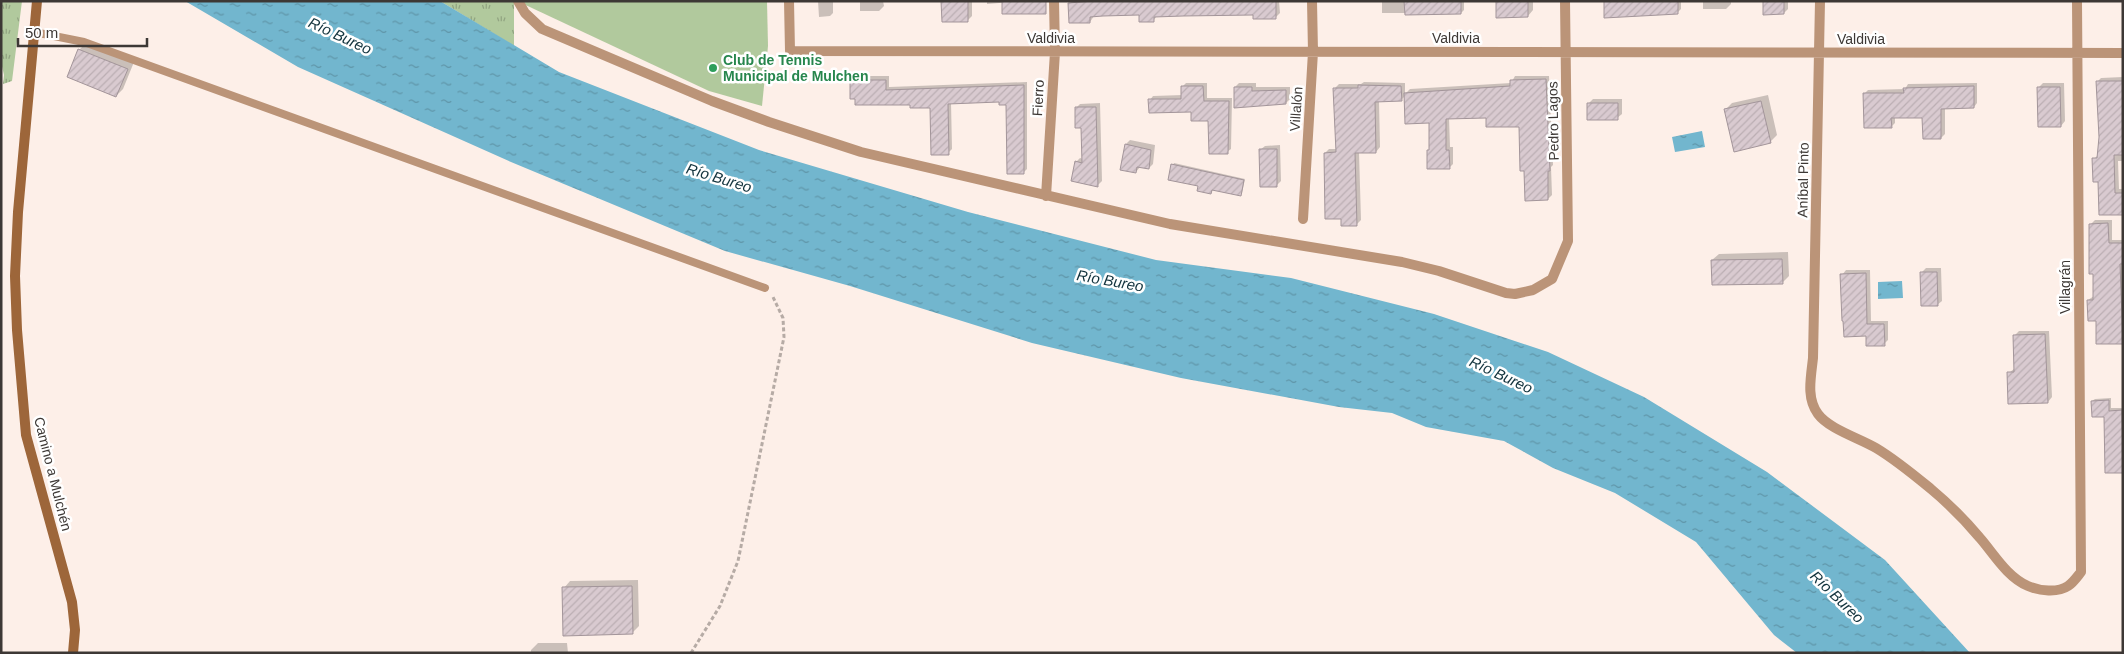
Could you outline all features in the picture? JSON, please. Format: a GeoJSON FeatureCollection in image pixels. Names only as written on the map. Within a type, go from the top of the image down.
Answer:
{"type":"FeatureCollection","features":[{"type":"Feature","properties":{"kind":"main road","name":"Camino a Mulchén"},"geometry":{"type":"LineString","coordinates":[[37,1],[18,212],[15,276],[20,382],[26,435],[72,602],[75,630],[73,653]]}},
{"type":"Feature","properties":{"kind":"street"},"geometry":{"type":"LineString","coordinates":[[518,1],[525,13],[542,29],[712,101],[861,152],[1046,196]]}},
{"type":"Feature","properties":{"kind":"street","name":"Valdivia"},"geometry":{"type":"LineString","coordinates":[[789,1],[790,51],[2123,53]]}},
{"type":"Feature","properties":{"kind":"street","name":"Fierro"},"geometry":{"type":"LineString","coordinates":[[1046,196],[1055,52],[1054,1]]}},
{"type":"Feature","properties":{"kind":"street","name":"Villalón"},"geometry":{"type":"LineString","coordinates":[[1303,218],[1313,52],[1312,1]]}},
{"type":"Feature","properties":{"kind":"street","name":"Pedro Lagos"},"geometry":{"type":"LineString","coordinates":[[1046,196],[1222,234],[1402,262],[1461,278],[1506,293],[1515,294],[1533,290],[1552,279],[1568,240],[1565,1]]}},
{"type":"Feature","properties":{"kind":"street","name":"Aníbal Pinto"},"geometry":{"type":"LineString","coordinates":[[1820,1],[1811,400],[1819,416],[1832,427],[1878,449],[1933,490],[1958,514],[2018,580],[2037,589],[2058,590],[2068,587],[2081,572]]}},
{"type":"Feature","properties":{"kind":"street","name":"Villagrán"},"geometry":{"type":"LineString","coordinates":[[2077,1],[2081,572]]}},
{"type":"Feature","properties":{"kind":"lane"},"geometry":{"type":"LineString","coordinates":[[34,32],[84,42],[766,288]]}},
{"type":"Feature","properties":{"kind":"path"},"geometry":{"type":"LineString","coordinates":[[691,653],[720,606],[733,576],[745,539],[784,337],[783,318],[779,307],[766,288]]}},
{"type":"Feature","properties":{"kind":"green space"},"geometry":{"type":"Polygon","coordinates":[[[1,1],[22,1],[12,81],[3,84],[4,75],[1,62],[1,1]]]}},
{"type":"Feature","properties":{"kind":"green space"},"geometry":{"type":"Polygon","coordinates":[[[440,1],[514,1],[514,46],[440,1]]]}},
{"type":"Feature","properties":{"kind":"green space","name":"Club de Tennis Municipal de Mulchen"},"geometry":{"type":"Polygon","coordinates":[[[517,1],[767,1],[768,46],[762,106],[709,91],[517,1]]]}},
{"type":"Feature","properties":{"kind":"water","name":"Río Bureo"},"geometry":{"type":"Polygon","coordinates":[[[185,1],[440,1],[559,72],[759,150],[968,212],[1156,260],[1291,278],[1434,314],[1548,352],[1644,397],[1767,472],[1885,560],[1970,653],[1797,653],[1774,635],[1696,542],[1615,493],[1553,468],[1504,441],[1426,427],[1392,413],[1339,407],[1181,378],[1032,343],[850,286],[725,251],[511,162],[298,67],[185,1]]]}},
{"type":"Feature","properties":{"kind":"water"},"geometry":{"type":"Polygon","coordinates":[[[1702,131],[1705,147],[1675,152],[1672,137],[1702,131]]]}},
{"type":"Feature","properties":{"kind":"water"},"geometry":{"type":"Polygon","coordinates":[[[1902,281],[1903,298],[1878,299],[1878,282],[1902,281]]]}},
{"type":"Feature","properties":{"kind":"building"},"geometry":{"type":"Polygon","coordinates":[[[941,1],[968,1],[968,22],[942,22],[941,1]]]}},
{"type":"Feature","properties":{"kind":"building"},"geometry":{"type":"Polygon","coordinates":[[[1002,1],[1046,1],[1046,14],[1002,14],[1002,1]]]}},
{"type":"Feature","properties":{"kind":"building"},"geometry":{"type":"Polygon","coordinates":[[[1094,1],[1276,1],[1276,19],[1253,19],[1253,15],[1183,16],[1154,17],[1154,22],[1139,22],[1139,15],[1090,17],[1090,23],[1069,23],[1068,3],[1094,1]]]}},
{"type":"Feature","properties":{"kind":"building"},"geometry":{"type":"Polygon","coordinates":[[[1404,1],[1461,1],[1461,14],[1405,15],[1404,1]]]}},
{"type":"Feature","properties":{"kind":"building"},"geometry":{"type":"Polygon","coordinates":[[[1496,1],[1528,1],[1528,17],[1496,18],[1496,1]]]}},
{"type":"Feature","properties":{"kind":"building"},"geometry":{"type":"Polygon","coordinates":[[[1604,1],[1678,1],[1678,14],[1604,18],[1604,1]]]}},
{"type":"Feature","properties":{"kind":"building"},"geometry":{"type":"Polygon","coordinates":[[[1763,1],[1784,1],[1784,14],[1763,15],[1763,1]]]}},
{"type":"Feature","properties":{"kind":"building"},"geometry":{"type":"Polygon","coordinates":[[[78,49],[128,69],[116,97],[67,77],[78,49]]]}},
{"type":"Feature","properties":{"kind":"building"},"geometry":{"type":"Polygon","coordinates":[[[1546,79],[1550,171],[1548,171],[1548,200],[1525,201],[1524,171],[1520,171],[1519,127],[1486,127],[1486,118],[1446,119],[1446,150],[1449,150],[1450,169],[1427,169],[1429,123],[1405,124],[1404,93],[1510,86],[1510,80],[1546,79]]]}},
{"type":"Feature","properties":{"kind":"building"},"geometry":{"type":"Polygon","coordinates":[[[850,80],[886,80],[886,90],[1024,85],[1024,174],[1007,174],[1006,105],[999,105],[999,102],[948,104],[949,155],[931,155],[930,108],[910,108],[910,105],[855,105],[855,99],[850,99],[850,80]]]}},
{"type":"Feature","properties":{"kind":"building"},"geometry":{"type":"Polygon","coordinates":[[[2096,81],[2123,81],[2123,155],[2114,155],[2115,193],[2123,193],[2123,215],[2099,215],[2098,182],[2093,182],[2092,158],[2097,158],[2099,137],[2096,81]]]}},
{"type":"Feature","properties":{"kind":"building"},"geometry":{"type":"Polygon","coordinates":[[[1358,85],[1401,86],[1402,101],[1375,102],[1376,153],[1355,153],[1357,226],[1341,226],[1341,219],[1325,219],[1324,153],[1336,152],[1333,88],[1358,88],[1358,85]]]}},
{"type":"Feature","properties":{"kind":"building"},"geometry":{"type":"Polygon","coordinates":[[[1181,86],[1203,86],[1204,101],[1229,101],[1228,154],[1209,154],[1208,121],[1191,121],[1191,112],[1149,113],[1148,99],[1181,99],[1181,86]]]}},
{"type":"Feature","properties":{"kind":"building"},"geometry":{"type":"Polygon","coordinates":[[[1974,86],[1974,108],[1941,109],[1941,139],[1923,139],[1922,118],[1891,118],[1892,128],[1864,128],[1863,93],[1904,93],[1903,88],[1974,86]]]}},
{"type":"Feature","properties":{"kind":"building"},"geometry":{"type":"Polygon","coordinates":[[[1234,87],[1252,87],[1252,91],[1286,90],[1286,104],[1234,108],[1234,87]]]}},
{"type":"Feature","properties":{"kind":"building"},"geometry":{"type":"Polygon","coordinates":[[[2037,87],[2060,87],[2061,127],[2038,127],[2037,87]]]}},
{"type":"Feature","properties":{"kind":"building"},"geometry":{"type":"Polygon","coordinates":[[[1761,101],[1771,143],[1734,152],[1724,109],[1761,101]]]}},
{"type":"Feature","properties":{"kind":"building"},"geometry":{"type":"Polygon","coordinates":[[[1587,103],[1618,103],[1618,120],[1587,120],[1587,103]]]}},
{"type":"Feature","properties":{"kind":"building"},"geometry":{"type":"Polygon","coordinates":[[[1075,107],[1096,107],[1098,187],[1071,181],[1075,161],[1082,163],[1081,128],[1075,128],[1075,107]]]}},
{"type":"Feature","properties":{"kind":"building"},"geometry":{"type":"Polygon","coordinates":[[[1125,144],[1151,150],[1149,169],[1137,167],[1136,173],[1120,170],[1125,144]]]}},
{"type":"Feature","properties":{"kind":"building"},"geometry":{"type":"Polygon","coordinates":[[[1259,149],[1277,149],[1277,187],[1260,187],[1259,149]]]}},
{"type":"Feature","properties":{"kind":"building"},"geometry":{"type":"Polygon","coordinates":[[[1171,164],[1244,180],[1241,196],[1212,190],[1211,194],[1197,191],[1198,186],[1168,180],[1171,164]]]}},
{"type":"Feature","properties":{"kind":"building"},"geometry":{"type":"Polygon","coordinates":[[[2108,223],[2109,243],[2123,243],[2123,264],[2120,264],[2123,344],[2096,344],[2096,321],[2088,321],[2087,300],[2093,300],[2093,274],[2089,274],[2089,224],[2108,223]]]}},
{"type":"Feature","properties":{"kind":"building"},"geometry":{"type":"Polygon","coordinates":[[[1782,259],[1783,284],[1712,285],[1711,260],[1782,259]]]}},
{"type":"Feature","properties":{"kind":"building"},"geometry":{"type":"Polygon","coordinates":[[[1920,272],[1937,272],[1938,306],[1921,306],[1920,272]]]}},
{"type":"Feature","properties":{"kind":"building"},"geometry":{"type":"Polygon","coordinates":[[[1866,273],[1867,324],[1884,324],[1885,346],[1866,346],[1866,336],[1844,337],[1840,274],[1866,273]]]}},
{"type":"Feature","properties":{"kind":"building"},"geometry":{"type":"Polygon","coordinates":[[[2045,334],[2048,403],[2008,404],[2007,372],[2014,372],[2013,335],[2045,334]]]}},
{"type":"Feature","properties":{"kind":"building"},"geometry":{"type":"Polygon","coordinates":[[[2109,400],[2109,411],[2122,410],[2123,473],[2105,473],[2104,417],[2092,417],[2091,401],[2109,400]]]}},
{"type":"Feature","properties":{"kind":"building"},"geometry":{"type":"Polygon","coordinates":[[[632,586],[633,634],[563,636],[562,587],[632,586]]]}},
{"type":"Feature","properties":{"kind":"place","name":"Club de Tennis Municipal de Mulchen"},"geometry":{"type":"Point","coordinates":[713,68]}}]}
